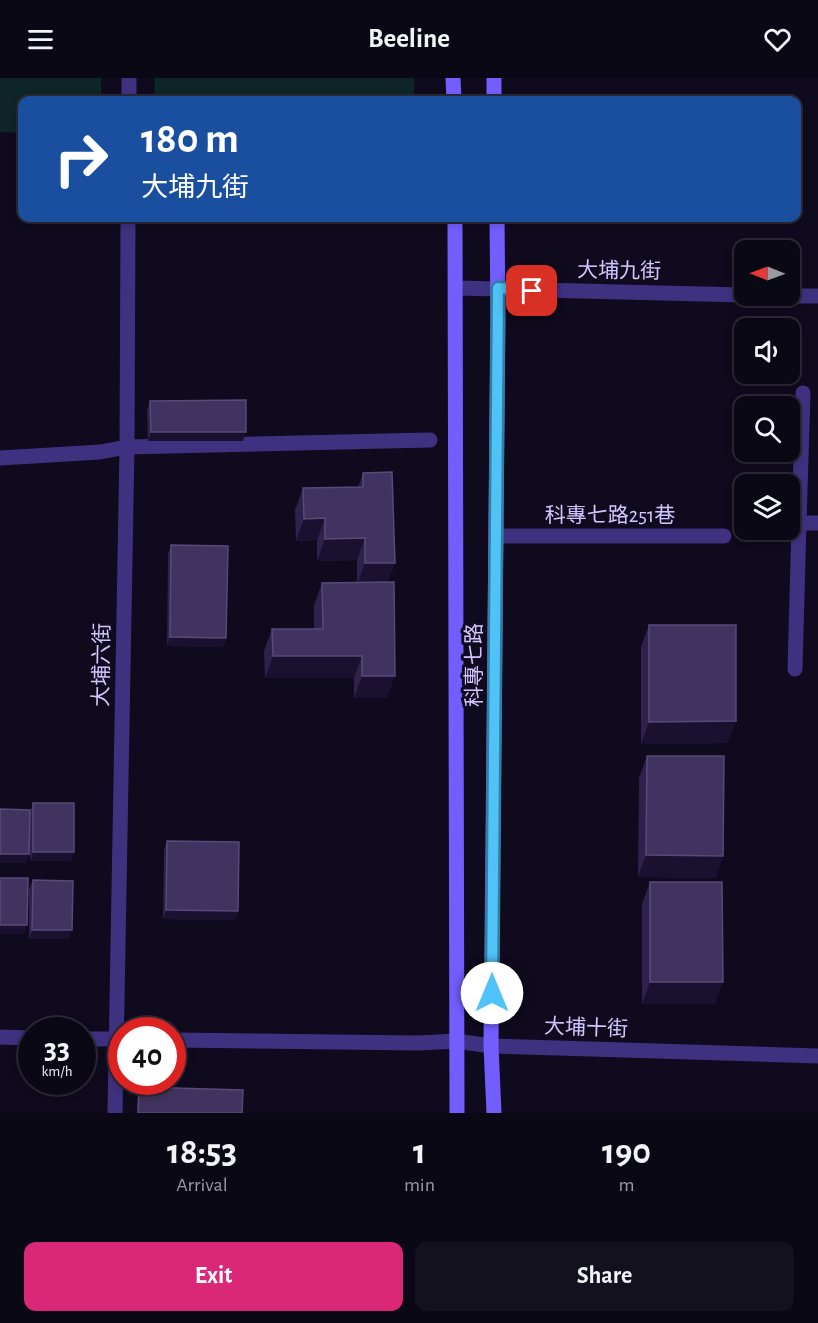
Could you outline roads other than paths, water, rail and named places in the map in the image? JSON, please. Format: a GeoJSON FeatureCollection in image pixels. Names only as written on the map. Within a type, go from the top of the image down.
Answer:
{"type":"FeatureCollection","features":[{"type":"Feature","properties":{"kind":"street"},"geometry":{"type":"LineString","coordinates":[[129,78],[129,96]]}},
{"type":"Feature","properties":{"kind":"street"},"geometry":{"type":"LineString","coordinates":[[453,78],[454,96]]}},
{"type":"Feature","properties":{"kind":"street"},"geometry":{"type":"LineString","coordinates":[[494,78],[494,96]]}},
{"type":"Feature","properties":{"kind":"street","name":"大埔六街"},"geometry":{"type":"LineString","coordinates":[[119,1017],[128,222]]}},
{"type":"Feature","properties":{"kind":"street","name":"科專七路"},"geometry":{"type":"LineString","coordinates":[[455,222],[458,1113]]}},
{"type":"Feature","properties":{"kind":"street","name":"科專七路"},"geometry":{"type":"LineString","coordinates":[[494,1113],[491,1046],[497,222]]}},
{"type":"Feature","properties":{"kind":"street","name":"大埔九街"},"geometry":{"type":"LineString","coordinates":[[456,288],[734,295]]}},
{"type":"Feature","properties":{"kind":"street"},"geometry":{"type":"LineString","coordinates":[[800,296],[818,296]]}},
{"type":"Feature","properties":{"kind":"street"},"geometry":{"type":"LineString","coordinates":[[803,393],[800,523],[818,523]]}},
{"type":"Feature","properties":{"kind":"street"},"geometry":{"type":"LineString","coordinates":[[0,458],[100,452],[127,447],[429,440]]}},
{"type":"Feature","properties":{"kind":"street","name":"科專七路251巷"},"geometry":{"type":"LineString","coordinates":[[496,536],[724,536]]}},
{"type":"Feature","properties":{"kind":"street"},"geometry":{"type":"LineString","coordinates":[[795,669],[799,540]]}},
{"type":"Feature","properties":{"kind":"street"},"geometry":{"type":"LineString","coordinates":[[0,1037],[18,1038]]}},
{"type":"Feature","properties":{"kind":"street","name":"大埔十街"},"geometry":{"type":"LineString","coordinates":[[186,1040],[419,1043],[456,1041],[491,1046],[818,1056]]}},
{"type":"Feature","properties":{"kind":"street","name":"大埔六街"},"geometry":{"type":"LineString","coordinates":[[115,1113],[116,1095]]}}]}
